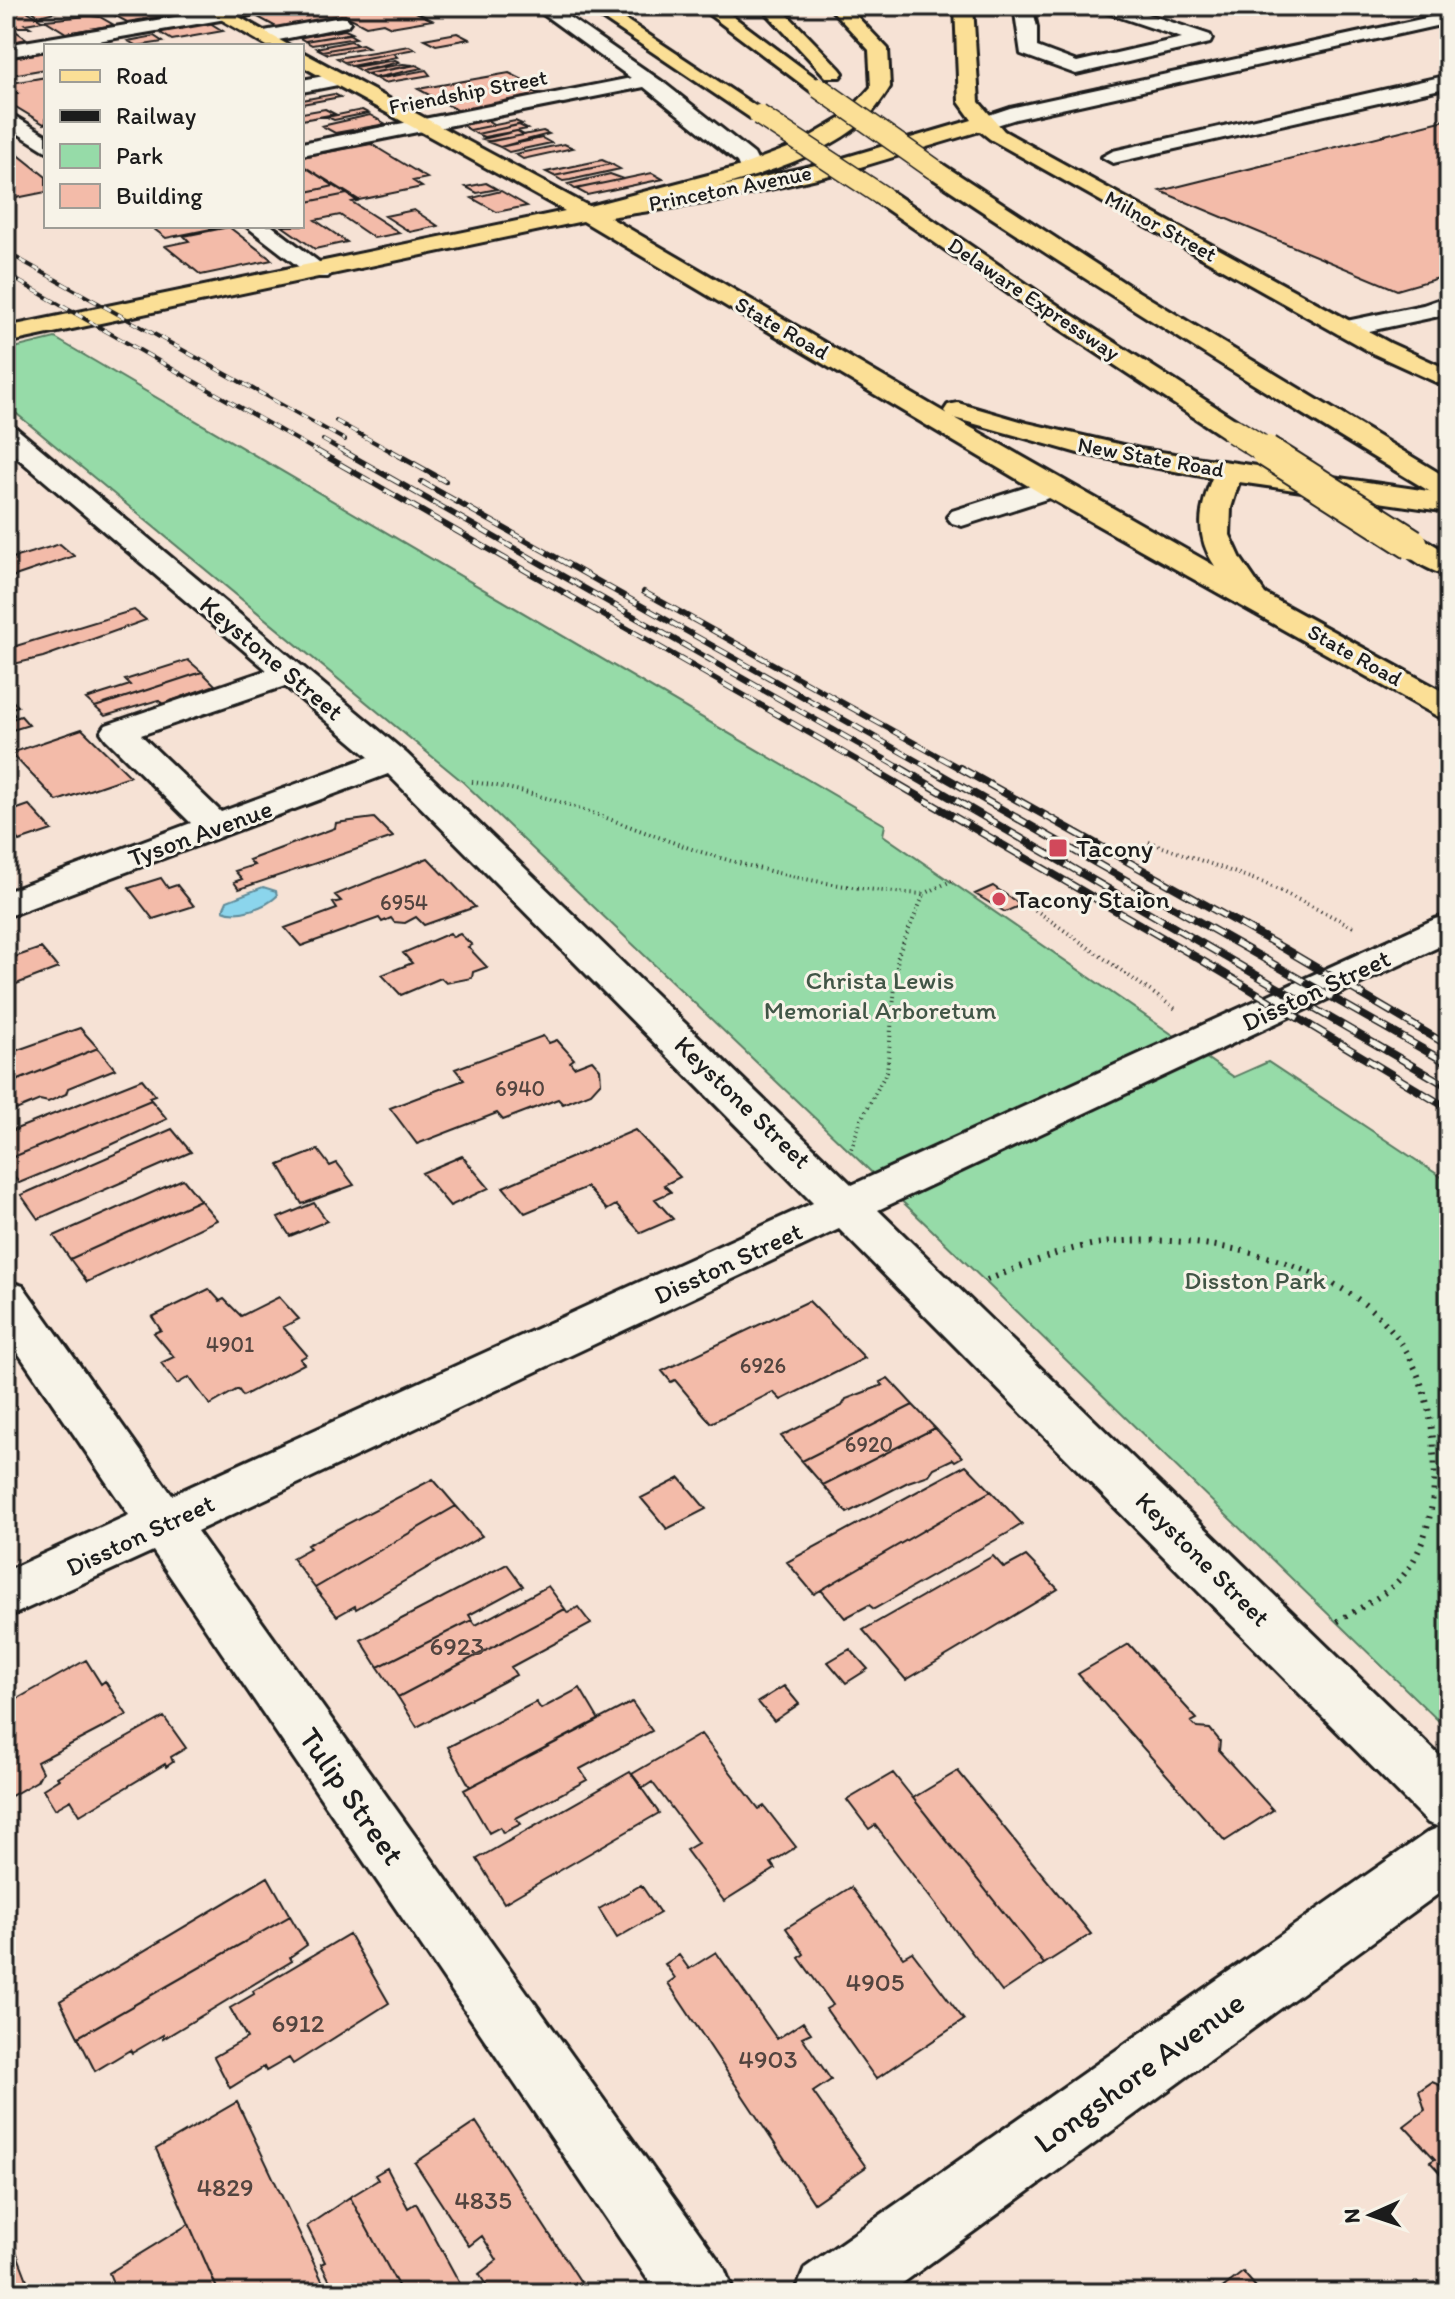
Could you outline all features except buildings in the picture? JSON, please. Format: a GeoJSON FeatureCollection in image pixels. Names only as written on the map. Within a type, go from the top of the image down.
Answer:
{"type":"FeatureCollection","features":[{"type":"Feature","properties":{"kind":"main road"},"geometry":{"type":"LineString","coordinates":[[593,6],[763,113]]}},
{"type":"Feature","properties":{"kind":"main road"},"geometry":{"type":"LineString","coordinates":[[769,6],[840,80],[934,169]]}},
{"type":"Feature","properties":{"kind":"main road"},"geometry":{"type":"LineString","coordinates":[[586,214],[751,170],[819,142],[845,126],[878,93],[885,71],[877,41],[864,26],[837,6]]}},
{"type":"Feature","properties":{"kind":"main road","name":"Milnor Street"},"geometry":{"type":"LineString","coordinates":[[964,6],[967,91],[969,102],[984,123],[1008,141],[1346,328],[1441,372]]}},
{"type":"Feature","properties":{"kind":"main road"},"geometry":{"type":"LineString","coordinates":[[215,10],[271,40]]}},
{"type":"Feature","properties":{"kind":"main road","name":"Delaware Expressway"},"geometry":{"type":"LineString","coordinates":[[713,10],[934,169],[1129,298],[1449,491]]}},
{"type":"Feature","properties":{"kind":"main road"},"geometry":{"type":"LineString","coordinates":[[684,42],[763,113]]}},
{"type":"Feature","properties":{"kind":"main road","name":"State Road"},"geometry":{"type":"LineString","coordinates":[[304,59],[586,214],[1052,488],[1449,709]]}},
{"type":"Feature","properties":{"kind":"main road","name":"Delaware Expressway"},"geometry":{"type":"LineString","coordinates":[[763,113],[1060,318],[1449,567]]}},
{"type":"Feature","properties":{"kind":"main road","name":"Princeton Avenue"},"geometry":{"type":"LineString","coordinates":[[6,335],[320,272],[586,214],[723,193],[797,177],[984,123]]}},
{"type":"Feature","properties":{"kind":"main road","name":"New State Road"},"geometry":{"type":"LineString","coordinates":[[862,374],[979,418],[1071,444],[1449,503]]}},
{"type":"Feature","properties":{"kind":"main road","name":"State Road"},"geometry":{"type":"LineString","coordinates":[[1229,471],[1214,507],[1213,530],[1225,562],[1260,603]]}},
{"type":"Feature","properties":{"kind":"street"},"geometry":{"type":"LineString","coordinates":[[6,51],[215,10],[273,6]]}},
{"type":"Feature","properties":{"kind":"street"},"geometry":{"type":"LineString","coordinates":[[541,6],[643,81],[657,87],[736,150],[746,159],[751,170]]}},
{"type":"Feature","properties":{"kind":"street"},"geometry":{"type":"LineString","coordinates":[[1023,6],[1028,27],[1028,50],[1076,68],[1203,39],[1105,6]]}},
{"type":"Feature","properties":{"kind":"street","name":"Princeton Avenue"},"geometry":{"type":"LineString","coordinates":[[984,123],[1010,114],[1449,18]]}},
{"type":"Feature","properties":{"kind":"street"},"geometry":{"type":"LineString","coordinates":[[237,44],[271,40],[341,22]]}},
{"type":"Feature","properties":{"kind":"street"},"geometry":{"type":"LineString","coordinates":[[1163,48],[1220,68]]}},
{"type":"Feature","properties":{"kind":"street"},"geometry":{"type":"LineString","coordinates":[[304,86],[341,79]]}},
{"type":"Feature","properties":{"kind":"street","name":"Friendship Street"},"geometry":{"type":"LineString","coordinates":[[304,149],[643,81]]}},
{"type":"Feature","properties":{"kind":"street"},"geometry":{"type":"LineString","coordinates":[[1113,157],[1449,81]]}},
{"type":"Feature","properties":{"kind":"street"},"geometry":{"type":"LineString","coordinates":[[6,117],[42,139]]}},
{"type":"Feature","properties":{"kind":"street"},"geometry":{"type":"LineString","coordinates":[[6,141],[42,139]]}},
{"type":"Feature","properties":{"kind":"street"},"geometry":{"type":"LineString","coordinates":[[260,228],[320,272]]}},
{"type":"Feature","properties":{"kind":"street"},"geometry":{"type":"LineString","coordinates":[[1346,328],[1430,311],[1449,303]]}},
{"type":"Feature","properties":{"kind":"street","name":"Keystone Street"},"geometry":{"type":"LineString","coordinates":[[15,452],[394,760],[1449,1804]]}},
{"type":"Feature","properties":{"kind":"street"},"geometry":{"type":"LineString","coordinates":[[962,517],[1052,488]]}},
{"type":"Feature","properties":{"kind":"street"},"geometry":{"type":"LineString","coordinates":[[216,827],[118,732],[290,673]]}},
{"type":"Feature","properties":{"kind":"street","name":"Tyson Avenue"},"geometry":{"type":"LineString","coordinates":[[6,905],[394,760]]}},
{"type":"Feature","properties":{"kind":"street","name":"Disston Street"},"geometry":{"type":"LineString","coordinates":[[6,1596],[1449,927]]}},
{"type":"Feature","properties":{"kind":"street","name":"Tulip Street"},"geometry":{"type":"LineString","coordinates":[[6,1298],[699,2293]]}},
{"type":"Feature","properties":{"kind":"street","name":"Longshore Avenue"},"geometry":{"type":"LineString","coordinates":[[830,2293],[1449,1851]]}},
{"type":"Feature","properties":{"kind":"path"},"geometry":{"type":"LineString","coordinates":[[465,782],[505,787],[575,805],[736,862],[802,879],[924,894],[953,880]]}},
{"type":"Feature","properties":{"kind":"path"},"geometry":{"type":"LineString","coordinates":[[1149,842],[1264,883],[1399,951]]}},
{"type":"Feature","properties":{"kind":"path"},"geometry":{"type":"LineString","coordinates":[[850,1152],[861,1120],[887,1071],[898,955],[924,894]]}},
{"type":"Feature","properties":{"kind":"path"},"geometry":{"type":"LineString","coordinates":[[1027,904],[1171,1007]]}},
{"type":"Feature","properties":{"kind":"path"},"geometry":{"type":"LineString","coordinates":[[945,1303],[985,1281],[1057,1253],[1098,1243],[1158,1240],[1235,1250],[1297,1268],[1344,1290],[1383,1321],[1413,1363],[1430,1412],[1437,1472],[1428,1519],[1408,1569],[1384,1593],[1294,1650]]}},
{"type":"Feature","properties":{"kind":"green space","name":"Disston Park"},"geometry":{"type":"Polygon","coordinates":[[[55,338],[885,825],[883,835],[1234,1077],[1268,1062],[1449,1182],[1449,1731],[932,1230],[463,782],[6,405],[6,350],[55,338]]]}},
{"type":"Feature","properties":{"kind":"water"},"geometry":{"type":"Polygon","coordinates":[[[263,887],[276,891],[277,896],[252,910],[223,910],[227,901],[263,887]]]}},
{"type":"Feature","properties":{"kind":"railway"},"geometry":{"type":"LineString","coordinates":[[6,252],[345,440]]}},
{"type":"Feature","properties":{"kind":"railway"},"geometry":{"type":"LineString","coordinates":[[6,274],[320,453]]}},
{"type":"Feature","properties":{"kind":"railway"},"geometry":{"type":"LineString","coordinates":[[336,421],[394,453]]}},
{"type":"Feature","properties":{"kind":"railway"},"geometry":{"type":"LineString","coordinates":[[323,440],[346,453]]}},
{"type":"Feature","properties":{"kind":"railway"},"geometry":{"type":"LineString","coordinates":[[317,451],[874,770]]}},
{"type":"Feature","properties":{"kind":"railway"},"geometry":{"type":"LineString","coordinates":[[343,451],[904,770]]}},
{"type":"Feature","properties":{"kind":"railway"},"geometry":{"type":"LineString","coordinates":[[391,451],[445,481]]}},
{"type":"Feature","properties":{"kind":"railway"},"geometry":{"type":"LineString","coordinates":[[422,482],[933,770]]}},
{"type":"Feature","properties":{"kind":"railway"},"geometry":{"type":"LineString","coordinates":[[644,592],[963,770]]}},
{"type":"Feature","properties":{"kind":"railway"},"geometry":{"type":"LineString","coordinates":[[870,768],[1220,971],[1449,1109]]}},
{"type":"Feature","properties":{"kind":"railway"},"geometry":{"type":"LineString","coordinates":[[900,768],[1449,1087]]}},
{"type":"Feature","properties":{"kind":"railway"},"geometry":{"type":"LineString","coordinates":[[929,768],[1449,1064]]}},
{"type":"Feature","properties":{"kind":"railway"},"geometry":{"type":"LineString","coordinates":[[960,768],[1283,948],[1449,1046]]}},
{"type":"Feature","properties":{"kind":"place","name":"Tacony"},"geometry":{"type":"Point","coordinates":[1058,848]}},
{"type":"Feature","properties":{"kind":"place","name":"Tacony Staion"},"geometry":{"type":"Point","coordinates":[999,899]}},
{"type":"Feature","properties":{"kind":"park label","name":"Christa Lewis Memorial Arboretum"},"geometry":{"type":"Point","coordinates":[880,995]}}]}
